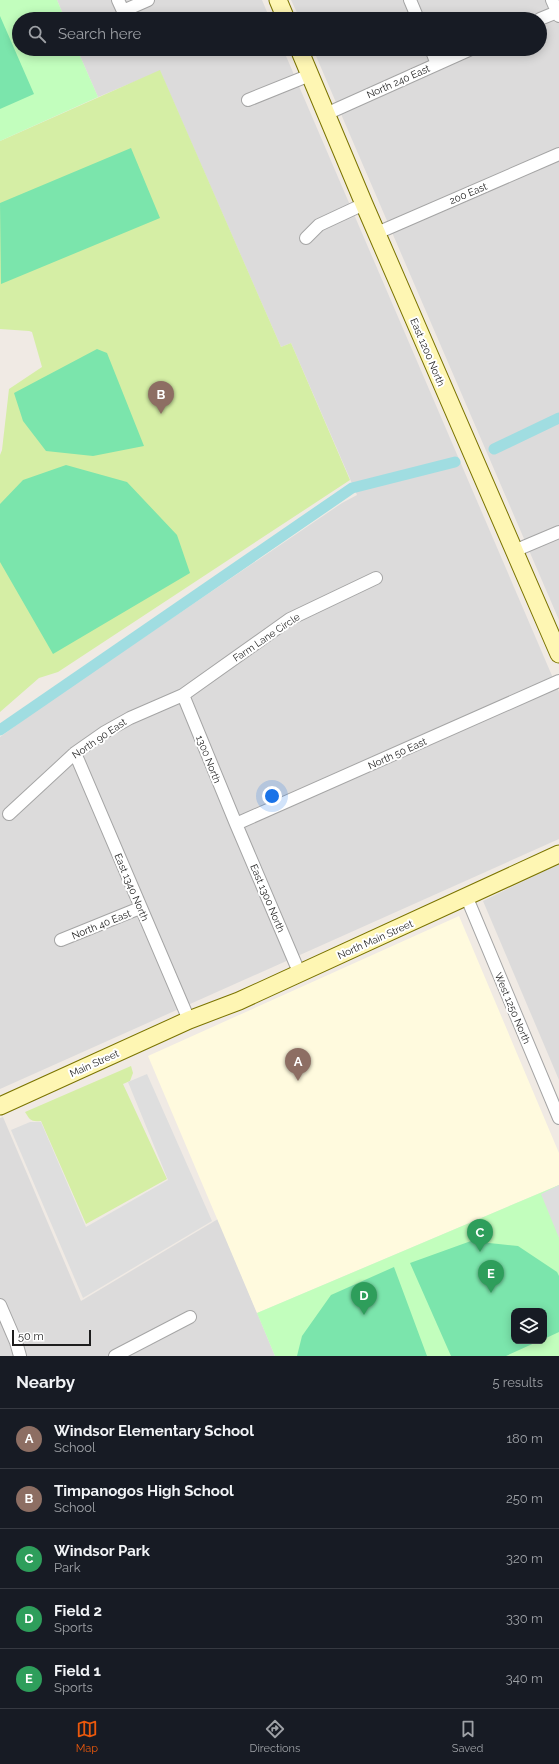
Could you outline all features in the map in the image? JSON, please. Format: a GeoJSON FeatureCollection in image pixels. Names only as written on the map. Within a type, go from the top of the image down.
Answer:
{"type":"FeatureCollection","features":[{"type":"Feature","properties":{"kind":"street"},"geometry":{"type":"LineString","coordinates":[[120,6],[148,0]]}},
{"type":"Feature","properties":{"kind":"street"},"geometry":{"type":"LineString","coordinates":[[278,0],[283,12]]}},
{"type":"Feature","properties":{"kind":"street"},"geometry":{"type":"LineString","coordinates":[[410,0],[415,12]]}},
{"type":"Feature","properties":{"kind":"street"},"geometry":{"type":"LineString","coordinates":[[547,17],[558,14],[552,0]]}},
{"type":"Feature","properties":{"kind":"street","name":"East 1200 North"},"geometry":{"type":"LineString","coordinates":[[302,56],[364,204],[559,654]]}},
{"type":"Feature","properties":{"kind":"street"},"geometry":{"type":"LineString","coordinates":[[434,56],[437,64]]}},
{"type":"Feature","properties":{"kind":"street","name":"North 240 East"},"geometry":{"type":"LineString","coordinates":[[326,114],[455,56]]}},
{"type":"Feature","properties":{"kind":"street"},"geometry":{"type":"LineString","coordinates":[[248,100],[310,75]]}},
{"type":"Feature","properties":{"kind":"street","name":"200 East"},"geometry":{"type":"LineString","coordinates":[[377,233],[559,154]]}},
{"type":"Feature","properties":{"kind":"street"},"geometry":{"type":"LineString","coordinates":[[306,238],[319,225],[364,204]]}},
{"type":"Feature","properties":{"kind":"street"},"geometry":{"type":"LineString","coordinates":[[514,551],[559,532]]}},
{"type":"Feature","properties":{"kind":"street","name":"Farm Lane Circle"},"geometry":{"type":"LineString","coordinates":[[183,695],[290,619],[376,578]]}},
{"type":"Feature","properties":{"kind":"street","name":"North 50 East"},"geometry":{"type":"LineString","coordinates":[[236,824],[559,681]]}},
{"type":"Feature","properties":{"kind":"street","name":"North 90 East"},"geometry":{"type":"LineString","coordinates":[[9,814],[75,753],[105,732],[130,718],[183,695]]}},
{"type":"Feature","properties":{"kind":"street","name":"1300 North"},"geometry":{"type":"LineString","coordinates":[[183,695],[236,824]]}},
{"type":"Feature","properties":{"kind":"street","name":"East 1340 North"},"geometry":{"type":"LineString","coordinates":[[75,753],[189,1020]]}},
{"type":"Feature","properties":{"kind":"street","name":"East 1300 North"},"geometry":{"type":"LineString","coordinates":[[236,824],[299,972]]}},
{"type":"Feature","properties":{"kind":"street","name":"North Main Street"},"geometry":{"type":"LineString","coordinates":[[189,1020],[239,1001],[299,972],[467,898],[559,854]]}},
{"type":"Feature","properties":{"kind":"street","name":"West 1250 North"},"geometry":{"type":"LineString","coordinates":[[467,898],[559,1118]]}},
{"type":"Feature","properties":{"kind":"street","name":"North 40 East"},"geometry":{"type":"LineString","coordinates":[[61,940],[140,908]]}},
{"type":"Feature","properties":{"kind":"street","name":"Main Street"},"geometry":{"type":"LineString","coordinates":[[0,1106],[189,1020]]}},
{"type":"Feature","properties":{"kind":"street"},"geometry":{"type":"LineString","coordinates":[[0,1305],[16,1342],[20,1356]]}},
{"type":"Feature","properties":{"kind":"street"},"geometry":{"type":"LineString","coordinates":[[115,1356],[190,1317]]}},
{"type":"Feature","properties":{"kind":"shaded area"},"geometry":{"type":"Polygon","coordinates":[[[57,0],[262,0],[267,12],[62,12],[57,0]]]}},
{"type":"Feature","properties":{"kind":"shaded area"},"geometry":{"type":"Polygon","coordinates":[[[291,0],[559,0],[559,620],[316,56],[547,56],[547,12],[297,12],[291,0]]]}},
{"type":"Feature","properties":{"kind":"shaded area"},"geometry":{"type":"Polygon","coordinates":[[[80,56],[286,56],[559,692],[559,839],[0,1089],[0,737],[47,703],[342,503],[357,495],[291,343],[281,347],[160,71],[98,97],[80,56]]]}},
{"type":"Feature","properties":{"kind":"shaded area"},"geometry":{"type":"Polygon","coordinates":[[[559,864],[559,1080],[483,901],[559,864]]]}},
{"type":"Feature","properties":{"kind":"shaded area"},"geometry":{"type":"Polygon","coordinates":[[[459,916],[559,1153],[559,1185],[257,1313],[148,1056],[459,916]]]}},
{"type":"Feature","properties":{"kind":"shaded area"},"geometry":{"type":"Polygon","coordinates":[[[147,1074],[212,1221],[83,1298],[11,1130],[30,1122],[41,1122],[86,1227],[168,1180],[128,1082],[147,1074]]]}},
{"type":"Feature","properties":{"kind":"shaded area"},"geometry":{"type":"Polygon","coordinates":[[[3,1117],[81,1301],[218,1219],[275,1356],[0,1356],[0,1118],[3,1117]]]}},
{"type":"Feature","properties":{"kind":"shaded area"},"geometry":{"type":"Polygon","coordinates":[[[559,1185],[559,1238],[541,1194],[559,1185]]]}},
{"type":"Feature","properties":{"kind":"green space"},"geometry":{"type":"Polygon","coordinates":[[[0,0],[57,0],[62,12],[12,12],[12,56],[80,56],[98,97],[0,141],[0,0]]]}},
{"type":"Feature","properties":{"kind":"green space"},"geometry":{"type":"Polygon","coordinates":[[[0,16],[12,44],[12,56],[17,56],[34,94],[0,109],[0,16]]]}},
{"type":"Feature","properties":{"kind":"green space"},"geometry":{"type":"Polygon","coordinates":[[[160,70],[281,347],[291,343],[350,480],[58,672],[39,678],[0,712],[0,455],[2,450],[9,389],[42,367],[32,332],[0,329],[0,141],[160,70]]]}},
{"type":"Feature","properties":{"kind":"green space"},"geometry":{"type":"Polygon","coordinates":[[[131,148],[160,218],[1,284],[0,203],[131,148]]]}},
{"type":"Feature","properties":{"kind":"green space"},"geometry":{"type":"Polygon","coordinates":[[[97,349],[107,353],[144,446],[93,456],[46,451],[23,421],[14,393],[97,349]]]}},
{"type":"Feature","properties":{"kind":"green space"},"geometry":{"type":"Polygon","coordinates":[[[66,465],[127,482],[177,535],[190,573],[53,654],[0,562],[0,504],[23,480],[66,465]]]}},
{"type":"Feature","properties":{"kind":"green space"},"geometry":{"type":"Polygon","coordinates":[[[131,1066],[133,1073],[130,1081],[123,1084],[167,1179],[86,1224],[41,1121],[31,1120],[25,1112],[131,1066]]]}},
{"type":"Feature","properties":{"kind":"green space"},"geometry":{"type":"Polygon","coordinates":[[[559,1185],[559,1356],[275,1356],[257,1313],[559,1185]]]}},
{"type":"Feature","properties":{"kind":"green space"},"geometry":{"type":"Polygon","coordinates":[[[471,1241],[518,1246],[557,1272],[559,1276],[559,1332],[547,1338],[547,1308],[511,1308],[511,1344],[532,1344],[506,1356],[451,1356],[410,1263],[471,1241]]]}},
{"type":"Feature","properties":{"kind":"green space"},"geometry":{"type":"Polygon","coordinates":[[[394,1267],[427,1356],[297,1356],[302,1336],[331,1295],[394,1267]]]}},
{"type":"Feature","properties":{"kind":"waterway"},"geometry":{"type":"LineString","coordinates":[[494,449],[559,418]]}},
{"type":"Feature","properties":{"kind":"waterway"},"geometry":{"type":"LineString","coordinates":[[0,730],[352,488],[455,462]]}},
{"type":"Feature","properties":{"kind":"place","name":"Timpanogos High School"},"geometry":{"type":"Point","coordinates":[161,414]}},
{"type":"Feature","properties":{"kind":"place","name":"Windsor Elementary School"},"geometry":{"type":"Point","coordinates":[298,1081]}},
{"type":"Feature","properties":{"kind":"place","name":"Windsor Park"},"geometry":{"type":"Point","coordinates":[480,1252]}},
{"type":"Feature","properties":{"kind":"place","name":"Field 1"},"geometry":{"type":"Point","coordinates":[491,1293]}},
{"type":"Feature","properties":{"kind":"place","name":"Field 2"},"geometry":{"type":"Point","coordinates":[364,1315]}}]}
